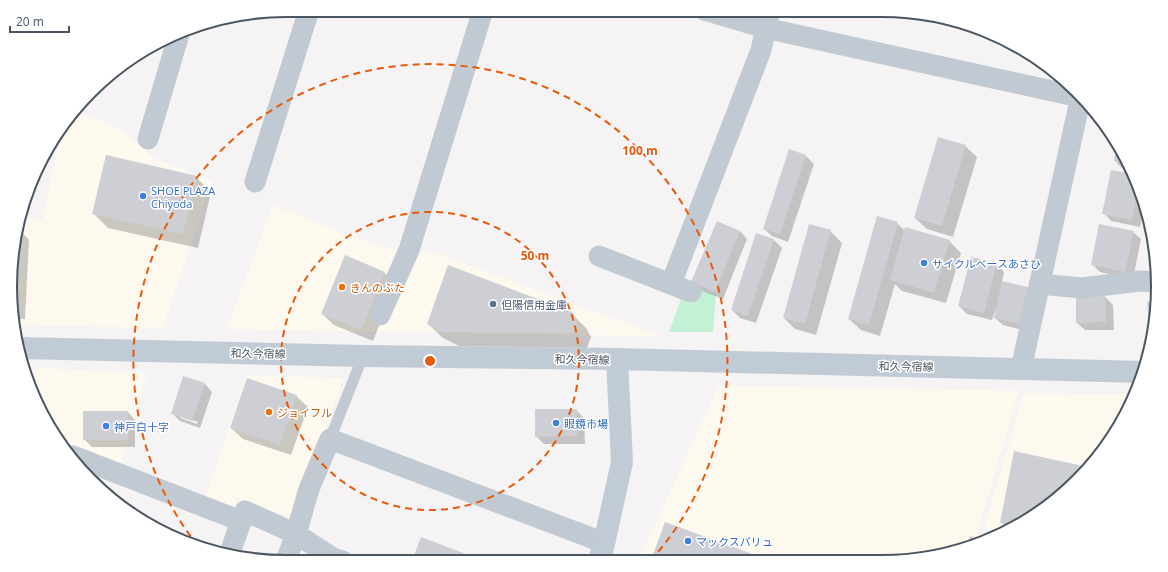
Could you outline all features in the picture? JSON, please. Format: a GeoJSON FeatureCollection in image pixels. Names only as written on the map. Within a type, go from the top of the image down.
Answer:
{"type":"FeatureCollection","features":[{"type":"Feature","properties":{"kind":"main road","name":"和久今宿線"},"geometry":{"type":"LineString","coordinates":[[24,348],[363,356],[617,359],[1137,372]]}},
{"type":"Feature","properties":{"kind":"main road"},"geometry":{"type":"LineString","coordinates":[[601,552],[622,462],[617,359]]}},
{"type":"Feature","properties":{"kind":"street"},"geometry":{"type":"LineString","coordinates":[[255,182],[307,17]]}},
{"type":"Feature","properties":{"kind":"street"},"geometry":{"type":"LineString","coordinates":[[380,315],[409,250],[481,17]]}},
{"type":"Feature","properties":{"kind":"street"},"geometry":{"type":"LineString","coordinates":[[749,17],[768,20],[1070,94]]}},
{"type":"Feature","properties":{"kind":"street"},"geometry":{"type":"LineString","coordinates":[[671,284],[761,50],[768,20]]}},
{"type":"Feature","properties":{"kind":"street"},"geometry":{"type":"LineString","coordinates":[[148,139],[177,40]]}},
{"type":"Feature","properties":{"kind":"street"},"geometry":{"type":"LineString","coordinates":[[1021,369],[1079,104]]}},
{"type":"Feature","properties":{"kind":"street"},"geometry":{"type":"LineString","coordinates":[[599,256],[691,292]]}},
{"type":"Feature","properties":{"kind":"street"},"geometry":{"type":"LineString","coordinates":[[1039,284],[1082,288],[1140,281],[1151,282]]}},
{"type":"Feature","properties":{"kind":"street"},"geometry":{"type":"LineString","coordinates":[[288,555],[309,489],[330,439],[590,538],[601,552]]}},
{"type":"Feature","properties":{"kind":"street"},"geometry":{"type":"LineString","coordinates":[[81,459],[241,521]]}},
{"type":"Feature","properties":{"kind":"street"},"geometry":{"type":"LineString","coordinates":[[231,549],[245,511],[296,534],[328,555]]}},
{"type":"Feature","properties":{"kind":"lane"},"geometry":{"type":"LineString","coordinates":[[330,439],[363,356]]}},
{"type":"Feature","properties":{"kind":"shaded area"},"geometry":{"type":"Polygon","coordinates":[[[81,113],[126,133],[154,158],[212,181],[163,328],[20,325],[17,286],[19,251],[22,234],[26,218],[42,221],[59,142],[81,113]]]}},
{"type":"Feature","properties":{"kind":"shaded area"},"geometry":{"type":"Polygon","coordinates":[[[273,205],[388,249],[436,253],[664,337],[227,329],[273,205]]]}},
{"type":"Feature","properties":{"kind":"shaded area"},"geometry":{"type":"Polygon","coordinates":[[[37,368],[147,373],[121,466],[72,448],[53,420],[34,380],[37,368]]]}},
{"type":"Feature","properties":{"kind":"shaded area"},"geometry":{"type":"Polygon","coordinates":[[[247,375],[344,378],[293,518],[237,498],[233,510],[204,501],[247,375]]]}},
{"type":"Feature","properties":{"kind":"shaded area"},"geometry":{"type":"Polygon","coordinates":[[[719,385],[1019,391],[977,533],[985,535],[952,546],[917,553],[900,554],[641,555],[719,385]]]}},
{"type":"Feature","properties":{"kind":"shaded area"},"geometry":{"type":"Polygon","coordinates":[[[1024,393],[1129,394],[1106,435],[1072,476],[1046,499],[1016,519],[994,530],[984,528],[1024,393]]]}},
{"type":"Feature","properties":{"kind":"green space"},"geometry":{"type":"Polygon","coordinates":[[[698,289],[716,295],[713,332],[669,332],[681,299],[692,303],[698,289]]]}},
{"type":"Feature","properties":{"kind":"building"},"geometry":{"type":"Polygon","coordinates":[[[938,137],[966,145],[942,226],[914,218],[938,137]]]}},
{"type":"Feature","properties":{"kind":"building"},"geometry":{"type":"Polygon","coordinates":[[[789,149],[806,155],[780,234],[763,229],[789,149]]]}},
{"type":"Feature","properties":{"kind":"building"},"geometry":{"type":"Polygon","coordinates":[[[1115,153],[1121,162],[1114,161],[1115,153]]]}},
{"type":"Feature","properties":{"kind":"building"},"geometry":{"type":"Polygon","coordinates":[[[106,155],[197,176],[183,234],[92,214],[106,155]]]}},
{"type":"Feature","properties":{"kind":"building"},"geometry":{"type":"Polygon","coordinates":[[[1111,170],[1126,173],[1137,199],[1132,220],[1102,214],[1111,170]]]}},
{"type":"Feature","properties":{"kind":"building"},"geometry":{"type":"Polygon","coordinates":[[[877,216],[898,222],[869,325],[848,319],[877,216]]]}},
{"type":"Feature","properties":{"kind":"building"},"geometry":{"type":"Polygon","coordinates":[[[717,221],[740,231],[715,292],[691,282],[717,221]]]}},
{"type":"Feature","properties":{"kind":"building"},"geometry":{"type":"Polygon","coordinates":[[[809,224],[831,230],[805,324],[783,318],[809,224]]]}},
{"type":"Feature","properties":{"kind":"building"},"geometry":{"type":"Polygon","coordinates":[[[1099,224],[1134,231],[1125,272],[1091,265],[1099,224]]]}},
{"type":"Feature","properties":{"kind":"building"},"geometry":{"type":"Polygon","coordinates":[[[905,227],[950,240],[934,293],[890,280],[905,227]]]}},
{"type":"Feature","properties":{"kind":"building"},"geometry":{"type":"Polygon","coordinates":[[[756,233],[774,239],[748,316],[731,310],[756,233]]]}},
{"type":"Feature","properties":{"kind":"building"},"geometry":{"type":"Polygon","coordinates":[[[345,255],[385,272],[361,330],[321,314],[345,255]]]}},
{"type":"Feature","properties":{"kind":"building"},"geometry":{"type":"Polygon","coordinates":[[[971,257],[997,263],[984,313],[958,306],[971,257]]]}},
{"type":"Feature","properties":{"kind":"building"},"geometry":{"type":"Polygon","coordinates":[[[448,265],[572,312],[577,321],[573,333],[443,332],[427,324],[448,265]]]}},
{"type":"Feature","properties":{"kind":"building"},"geometry":{"type":"Polygon","coordinates":[[[1002,281],[1028,287],[1019,324],[994,318],[1002,281]]]}},
{"type":"Feature","properties":{"kind":"building"},"geometry":{"type":"Polygon","coordinates":[[[1105,296],[1106,322],[1076,323],[1076,297],[1105,296]]]}},
{"type":"Feature","properties":{"kind":"building"},"geometry":{"type":"Polygon","coordinates":[[[1147,302],[1150,302],[1149,322],[1147,302]]]}},
{"type":"Feature","properties":{"kind":"building"},"geometry":{"type":"Polygon","coordinates":[[[183,376],[205,383],[192,421],[171,414],[183,376]]]}},
{"type":"Feature","properties":{"kind":"building"},"geometry":{"type":"Polygon","coordinates":[[[247,378],[297,395],[280,445],[230,428],[247,378]]]}},
{"type":"Feature","properties":{"kind":"building"},"geometry":{"type":"Polygon","coordinates":[[[535,409],[577,409],[577,436],[535,437],[535,409]]]}},
{"type":"Feature","properties":{"kind":"building"},"geometry":{"type":"Polygon","coordinates":[[[83,411],[128,411],[128,440],[83,440],[83,411]]]}},
{"type":"Feature","properties":{"kind":"building"},"geometry":{"type":"Polygon","coordinates":[[[1014,451],[1082,466],[1059,488],[1031,510],[1007,524],[1000,523],[1014,451]]]}},
{"type":"Feature","properties":{"kind":"building","name":"マックスバリュ"},"geometry":{"type":"Polygon","coordinates":[[[665,522],[755,555],[653,555],[665,522]]]}},
{"type":"Feature","properties":{"kind":"building"},"geometry":{"type":"Polygon","coordinates":[[[970,536],[976,538],[968,541],[970,536]]]}},
{"type":"Feature","properties":{"kind":"building"},"geometry":{"type":"Polygon","coordinates":[[[421,537],[468,555],[414,555],[421,537]]]}},
{"type":"Feature","properties":{"kind":"place","name":"SHOE PLAZA Chiyoda"},"geometry":{"type":"Point","coordinates":[143,196]}},
{"type":"Feature","properties":{"kind":"place","name":"サイクルベースあさひ"},"geometry":{"type":"Point","coordinates":[924,263]}},
{"type":"Feature","properties":{"kind":"place","name":"きんのぶた"},"geometry":{"type":"Point","coordinates":[342,287]}},
{"type":"Feature","properties":{"kind":"place","name":"但陽信用金庫"},"geometry":{"type":"Point","coordinates":[493,304]}},
{"type":"Feature","properties":{"kind":"place","name":"ジョイフル"},"geometry":{"type":"Point","coordinates":[269,412]}},
{"type":"Feature","properties":{"kind":"place","name":"眼鏡市場"},"geometry":{"type":"Point","coordinates":[556,423]}},
{"type":"Feature","properties":{"kind":"place","name":"神戸白十字"},"geometry":{"type":"Point","coordinates":[106,426]}},
{"type":"Feature","properties":{"kind":"place","name":"マックスバリュ"},"geometry":{"type":"Point","coordinates":[688,541]}}]}
